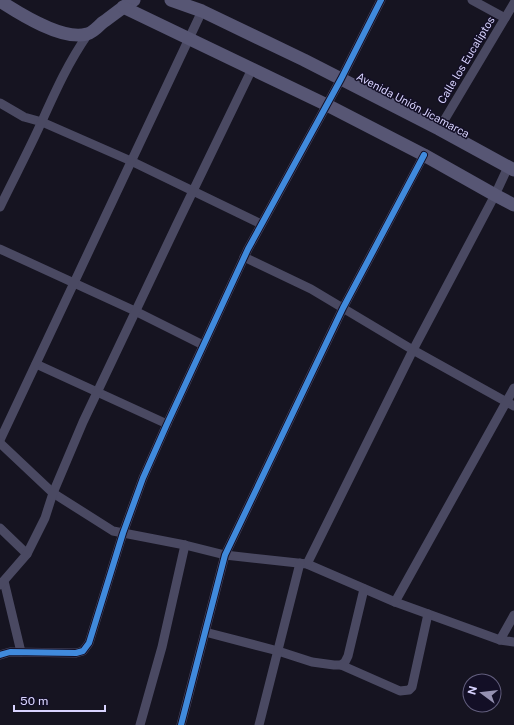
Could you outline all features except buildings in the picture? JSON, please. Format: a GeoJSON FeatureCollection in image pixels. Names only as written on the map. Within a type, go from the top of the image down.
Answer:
{"type":"FeatureCollection","features":[{"type":"Feature","properties":{"kind":"main road"},"geometry":{"type":"LineString","coordinates":[[0,1],[50,29],[71,35],[88,34],[134,0]]}},
{"type":"Feature","properties":{"kind":"main road","name":"Avenida Unión Jicamarca"},"geometry":{"type":"LineString","coordinates":[[171,0],[202,11],[304,60],[439,129],[511,169]]}},
{"type":"Feature","properties":{"kind":"main road"},"geometry":{"type":"LineString","coordinates":[[123,7],[327,105],[514,205]]}},
{"type":"Feature","properties":{"kind":"street"},"geometry":{"type":"LineString","coordinates":[[0,655],[10,652],[76,653],[83,651],[89,643],[123,533],[143,478],[167,424],[244,257],[341,79],[381,0]]}},
{"type":"Feature","properties":{"kind":"street"},"geometry":{"type":"LineString","coordinates":[[472,0],[505,18]]}},
{"type":"Feature","properties":{"kind":"street","name":"Calle los Eucaliptos"},"geometry":{"type":"LineString","coordinates":[[439,129],[514,3]]}},
{"type":"Feature","properties":{"kind":"street"},"geometry":{"type":"LineString","coordinates":[[202,11],[0,441],[53,493],[113,531],[185,545],[225,555],[304,564],[395,602],[500,640],[514,642]]}},
{"type":"Feature","properties":{"kind":"street"},"geometry":{"type":"LineString","coordinates":[[0,205],[42,122],[60,80],[76,51],[88,34]]}},
{"type":"Feature","properties":{"kind":"street"},"geometry":{"type":"LineString","coordinates":[[21,652],[2,583],[27,554],[45,518],[53,493],[97,391],[252,69]]}},
{"type":"Feature","properties":{"kind":"street"},"geometry":{"type":"LineString","coordinates":[[0,103],[24,117],[42,122],[131,161],[261,224]]}},
{"type":"Feature","properties":{"kind":"street"},"geometry":{"type":"LineString","coordinates":[[181,725],[225,555],[343,308],[424,156]]}},
{"type":"Feature","properties":{"kind":"street"},"geometry":{"type":"LineString","coordinates":[[259,725],[278,651],[304,564],[495,195],[511,169]]}},
{"type":"Feature","properties":{"kind":"street"},"geometry":{"type":"LineString","coordinates":[[0,249],[135,311],[203,345]]}},
{"type":"Feature","properties":{"kind":"street"},"geometry":{"type":"LineString","coordinates":[[244,257],[311,289],[414,350],[510,404]]}},
{"type":"Feature","properties":{"kind":"street"},"geometry":{"type":"LineString","coordinates":[[36,364],[167,424]]}},
{"type":"Feature","properties":{"kind":"street"},"geometry":{"type":"LineString","coordinates":[[395,602],[510,404],[514,388]]}},
{"type":"Feature","properties":{"kind":"street"},"geometry":{"type":"LineString","coordinates":[[0,528],[27,554]]}},
{"type":"Feature","properties":{"kind":"street"},"geometry":{"type":"LineString","coordinates":[[140,725],[162,647],[185,545]]}},
{"type":"Feature","properties":{"kind":"street"},"geometry":{"type":"LineString","coordinates":[[341,665],[345,662],[348,656],[364,589]]}},
{"type":"Feature","properties":{"kind":"street"},"geometry":{"type":"LineString","coordinates":[[206,632],[278,651],[312,662],[341,665],[400,691],[409,690],[412,686],[428,614]]}},
{"type":"Feature","properties":{"kind":"street"},"geometry":{"type":"LineString","coordinates":[[500,640],[514,615]]}},
{"type":"Feature","properties":{"kind":"cycle path"},"geometry":{"type":"LineString","coordinates":[[0,655],[10,652],[76,653],[83,651],[89,643],[123,533],[143,478],[167,424],[248,249],[341,79],[381,0]]}},
{"type":"Feature","properties":{"kind":"cycle path"},"geometry":{"type":"LineString","coordinates":[[181,725],[225,555],[343,308],[424,155]]}}]}
